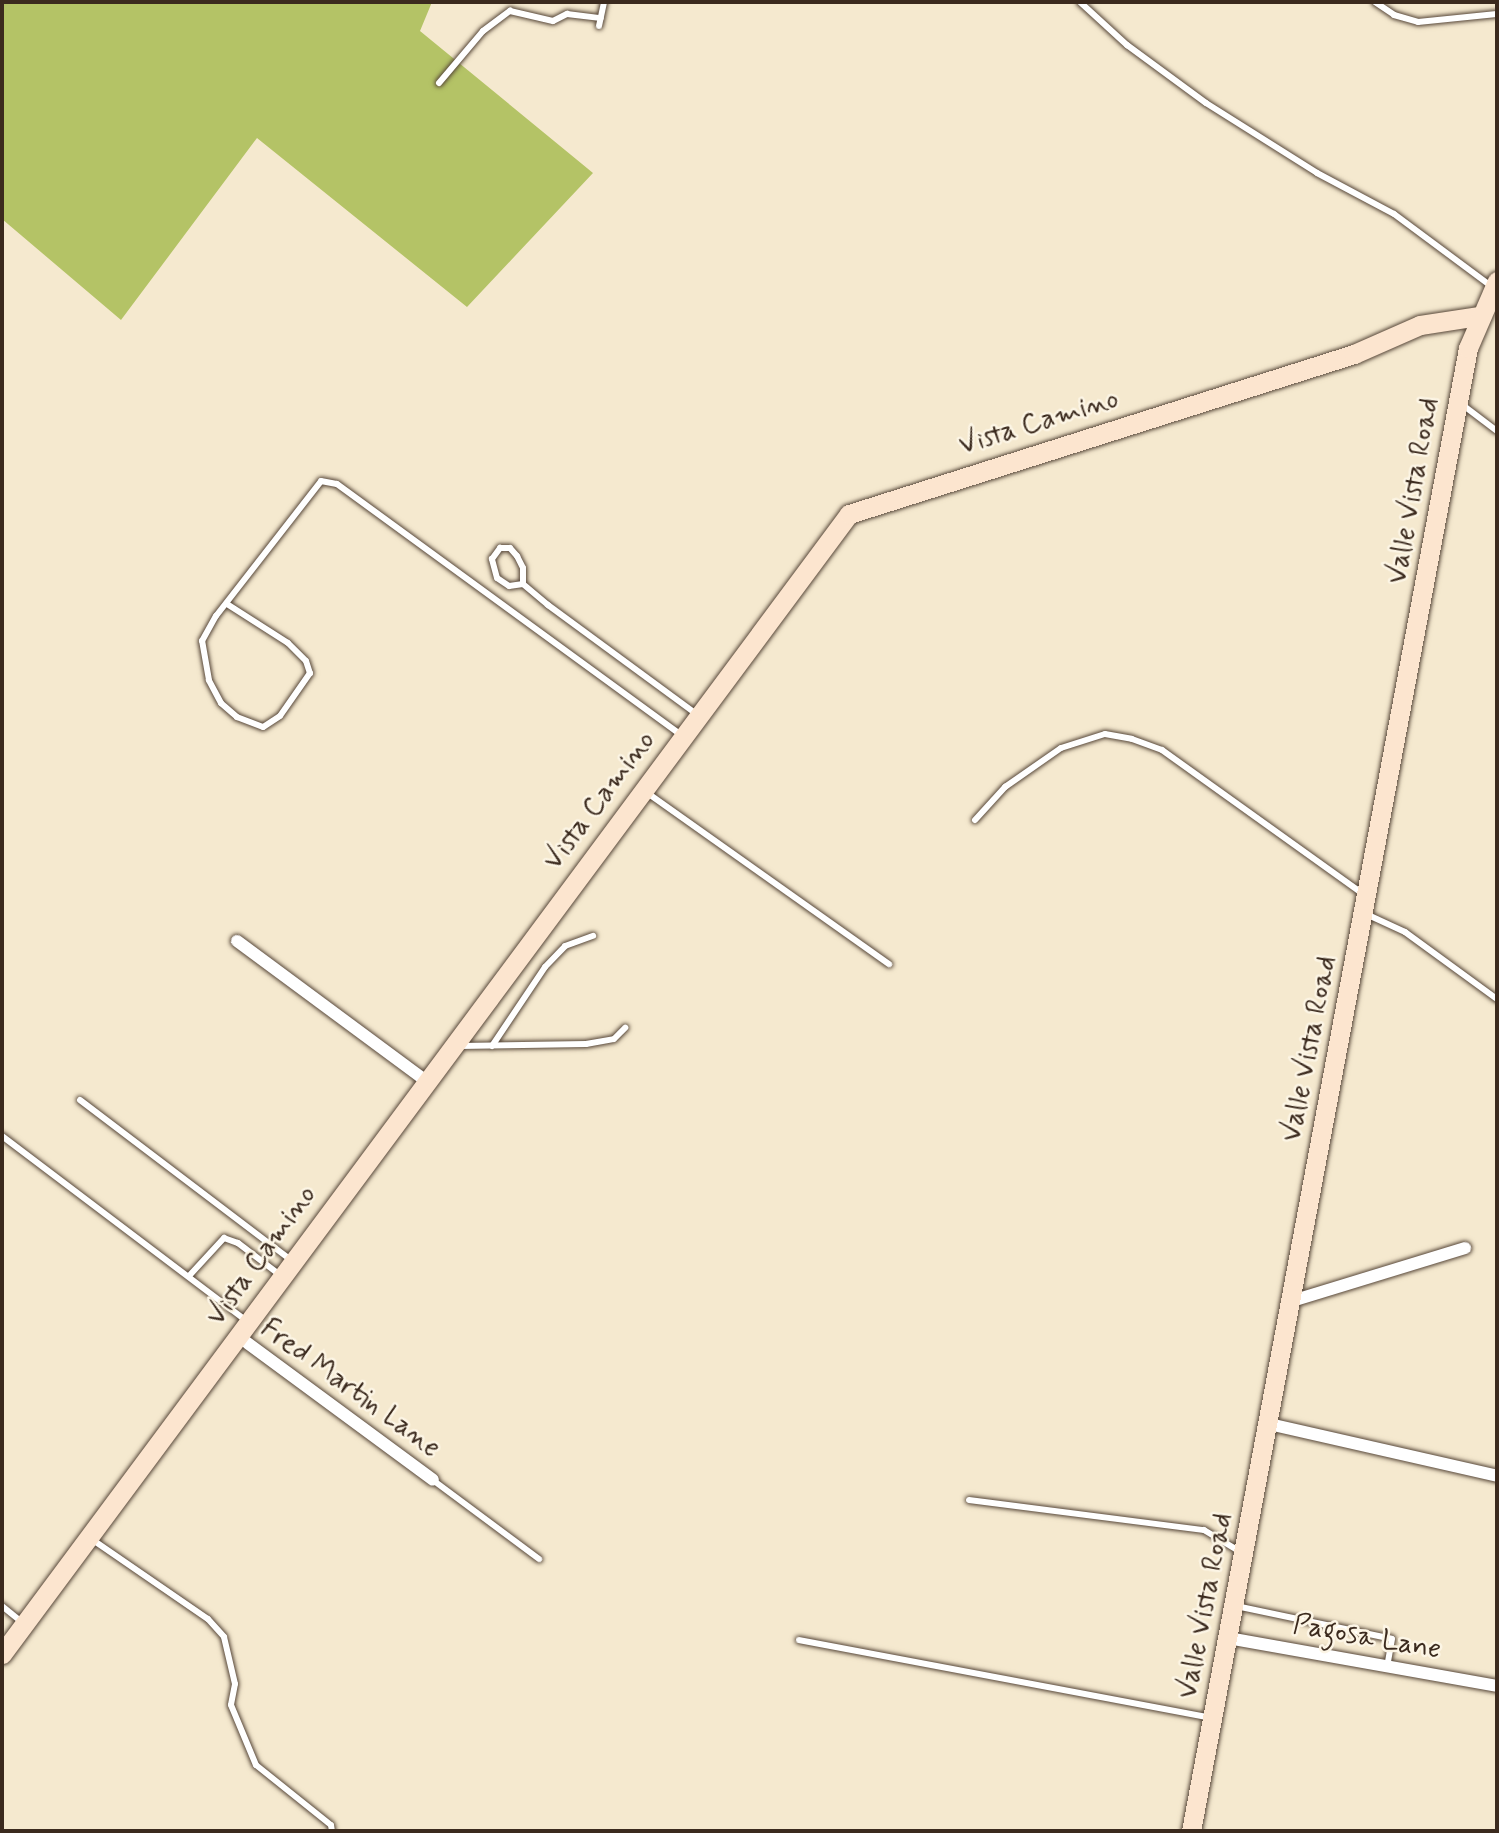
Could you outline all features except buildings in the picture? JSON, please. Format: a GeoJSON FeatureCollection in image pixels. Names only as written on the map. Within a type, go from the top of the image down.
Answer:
{"type":"FeatureCollection","features":[{"type":"Feature","properties":{"kind":"street","name":"Valle Vista Road"},"geometry":{"type":"LineString","coordinates":[[1191,1831],[1459,402],[1479,316],[1495,284]]}},
{"type":"Feature","properties":{"kind":"street","name":"Vista Camino"},"geometry":{"type":"LineString","coordinates":[[2,1654],[425,1080],[849,514],[1354,354],[1420,325],[1479,316]]}},
{"type":"Feature","properties":{"kind":"street"},"geometry":{"type":"LineString","coordinates":[[237,941],[425,1080]]}},
{"type":"Feature","properties":{"kind":"street"},"geometry":{"type":"LineString","coordinates":[[1292,1301],[1465,1248]]}},
{"type":"Feature","properties":{"kind":"street","name":"Fred Martin Lane"},"geometry":{"type":"LineString","coordinates":[[243,1329],[433,1480]]}},
{"type":"Feature","properties":{"kind":"street"},"geometry":{"type":"LineString","coordinates":[[1269,1424],[1497,1476]]}},
{"type":"Feature","properties":{"kind":"street","name":"Pagosa Lane"},"geometry":{"type":"LineString","coordinates":[[1228,1638],[1497,1686]]}},
{"type":"Feature","properties":{"kind":"lane"},"geometry":{"type":"LineString","coordinates":[[439,83],[483,31],[510,10],[553,20],[567,14],[600,22],[604,2]]}},
{"type":"Feature","properties":{"kind":"lane"},"geometry":{"type":"LineString","coordinates":[[1080,2],[1127,46],[1206,103],[1317,173],[1394,214],[1495,284]]}},
{"type":"Feature","properties":{"kind":"lane"},"geometry":{"type":"LineString","coordinates":[[1375,2],[1394,15],[1418,22],[1497,14]]}},
{"type":"Feature","properties":{"kind":"lane"},"geometry":{"type":"LineString","coordinates":[[1459,402],[1497,432]]}},
{"type":"Feature","properties":{"kind":"lane"},"geometry":{"type":"LineString","coordinates":[[227,604],[288,643],[306,662],[310,673],[279,716],[263,727],[237,717],[221,703],[209,680],[202,641],[227,604],[321,481],[337,484],[683,736]]}},
{"type":"Feature","properties":{"kind":"lane"},"geometry":{"type":"LineString","coordinates":[[523,584],[523,568],[517,556],[510,548],[500,548],[492,559],[497,578],[509,586],[523,584],[699,715]]}},
{"type":"Feature","properties":{"kind":"lane"},"geometry":{"type":"LineString","coordinates":[[975,820],[1005,787],[1061,748],[1105,734],[1132,738],[1162,750],[1366,905],[1497,999]]}},
{"type":"Feature","properties":{"kind":"lane"},"geometry":{"type":"LineString","coordinates":[[644,791],[889,964]]}},
{"type":"Feature","properties":{"kind":"lane"},"geometry":{"type":"LineString","coordinates":[[492,1046],[545,967],[565,946],[593,936]]}},
{"type":"Feature","properties":{"kind":"lane"},"geometry":{"type":"LineString","coordinates":[[451,1046],[586,1044],[614,1039],[625,1028]]}},
{"type":"Feature","properties":{"kind":"lane"},"geometry":{"type":"LineString","coordinates":[[80,1100],[287,1269]]}},
{"type":"Feature","properties":{"kind":"lane"},"geometry":{"type":"LineString","coordinates":[[2,1136],[189,1276],[243,1329]]}},
{"type":"Feature","properties":{"kind":"lane"},"geometry":{"type":"LineString","coordinates":[[189,1276],[224,1238],[287,1269]]}},
{"type":"Feature","properties":{"kind":"lane"},"geometry":{"type":"LineString","coordinates":[[433,1480],[539,1559]]}},
{"type":"Feature","properties":{"kind":"lane"},"geometry":{"type":"LineString","coordinates":[[969,1500],[1204,1530],[1244,1554]]}},
{"type":"Feature","properties":{"kind":"lane"},"geometry":{"type":"LineString","coordinates":[[88,1537],[208,1619],[224,1637],[231,1651],[235,1684],[231,1705],[256,1765],[331,1825],[332,1831]]}},
{"type":"Feature","properties":{"kind":"lane"},"geometry":{"type":"LineString","coordinates":[[2,1606],[24,1623]]}},
{"type":"Feature","properties":{"kind":"lane"},"geometry":{"type":"LineString","coordinates":[[1234,1606],[1392,1639],[1387,1668]]}},
{"type":"Feature","properties":{"kind":"lane"},"geometry":{"type":"LineString","coordinates":[[799,1640],[1213,1718]]}},
{"type":"Feature","properties":{"kind":"green space"},"geometry":{"type":"Polygon","coordinates":[[[2,2],[432,2],[420,31],[593,173],[467,307],[257,138],[121,320],[2,219],[2,2]]]}}]}
